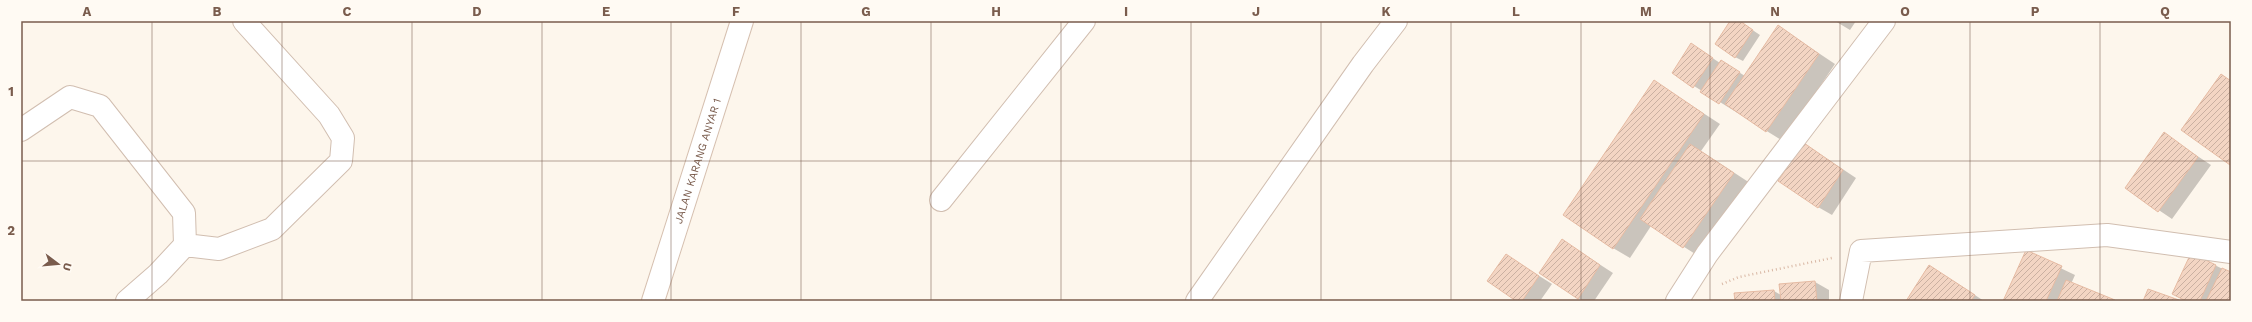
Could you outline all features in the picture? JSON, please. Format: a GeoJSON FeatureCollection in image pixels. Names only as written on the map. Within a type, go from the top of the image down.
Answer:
{"type":"FeatureCollection","features":[{"type":"Feature","properties":{"kind":"street"},"geometry":{"type":"LineString","coordinates":[[185,245],[219,249],[272,228],[340,161],[343,138],[329,115],[244,21]]}},
{"type":"Feature","properties":{"kind":"street","name":"JALAN KARANG ANYAR 1"},"geometry":{"type":"LineString","coordinates":[[653,301],[742,21]]}},
{"type":"Feature","properties":{"kind":"street"},"geometry":{"type":"LineString","coordinates":[[941,200],[1084,21]]}},
{"type":"Feature","properties":{"kind":"street"},"geometry":{"type":"LineString","coordinates":[[1197,301],[1363,64],[1396,21]]}},
{"type":"Feature","properties":{"kind":"street"},"geometry":{"type":"LineString","coordinates":[[1677,301],[1707,254],[1884,21]]}},
{"type":"Feature","properties":{"kind":"street"},"geometry":{"type":"LineString","coordinates":[[21,130],[70,97],[100,106],[184,214],[185,245],[158,274],[127,301]]}},
{"type":"Feature","properties":{"kind":"street"},"geometry":{"type":"LineString","coordinates":[[1851,301],[1861,251],[2107,235],[2231,252]]}},
{"type":"Feature","properties":{"kind":"path"},"geometry":{"type":"LineString","coordinates":[[1719,285],[1739,277],[1861,251]]}},
{"type":"Feature","properties":{"kind":"building"},"geometry":{"type":"Polygon","coordinates":[[[1730,21],[1740,21],[1753,30],[1735,58],[1715,44],[1730,21]]]}},
{"type":"Feature","properties":{"kind":"building"},"geometry":{"type":"Polygon","coordinates":[[[1778,25],[1819,54],[1766,132],[1725,104],[1778,25]]]}},
{"type":"Feature","properties":{"kind":"building"},"geometry":{"type":"Polygon","coordinates":[[[1691,43],[1713,58],[1693,88],[1672,73],[1691,43]]]}},
{"type":"Feature","properties":{"kind":"building"},"geometry":{"type":"Polygon","coordinates":[[[1721,60],[1740,72],[1719,104],[1700,92],[1721,60]]]}},
{"type":"Feature","properties":{"kind":"building"},"geometry":{"type":"Polygon","coordinates":[[[2221,74],[2231,81],[2230,165],[2181,130],[2221,74]]]}},
{"type":"Feature","properties":{"kind":"building"},"geometry":{"type":"Polygon","coordinates":[[[1654,80],[1704,114],[1613,249],[1563,215],[1654,80]]]}},
{"type":"Feature","properties":{"kind":"building"},"geometry":{"type":"Polygon","coordinates":[[[2164,132],[2198,157],[2158,212],[2125,188],[2164,132]]]}},
{"type":"Feature","properties":{"kind":"building"},"geometry":{"type":"Polygon","coordinates":[[[1804,143],[1843,170],[1818,208],[1778,181],[1804,143]]]}},
{"type":"Feature","properties":{"kind":"building"},"geometry":{"type":"Polygon","coordinates":[[[1690,144],[1734,173],[1683,248],[1640,219],[1690,144]]]}},
{"type":"Feature","properties":{"kind":"building"},"geometry":{"type":"Polygon","coordinates":[[[1562,239],[1600,265],[1578,299],[1539,273],[1562,239]]]}},
{"type":"Feature","properties":{"kind":"building"},"geometry":{"type":"Polygon","coordinates":[[[2026,250],[2062,266],[2046,301],[2003,301],[2026,250]]]}},
{"type":"Feature","properties":{"kind":"building"},"geometry":{"type":"Polygon","coordinates":[[[2191,253],[2216,265],[2200,301],[2186,301],[2172,294],[2191,253]]]}},
{"type":"Feature","properties":{"kind":"building"},"geometry":{"type":"Polygon","coordinates":[[[1506,254],[1539,276],[1522,301],[1516,301],[1487,281],[1506,254]]]}},
{"type":"Feature","properties":{"kind":"building"},"geometry":{"type":"Polygon","coordinates":[[[1929,265],[1975,295],[1971,301],[1906,301],[1929,265]]]}},
{"type":"Feature","properties":{"kind":"building"},"geometry":{"type":"Polygon","coordinates":[[[2222,268],[2231,272],[2231,301],[2206,301],[2222,268]]]}},
{"type":"Feature","properties":{"kind":"building"},"geometry":{"type":"Polygon","coordinates":[[[2066,280],[2115,300],[2115,301],[2057,301],[2066,280]]]}},
{"type":"Feature","properties":{"kind":"building"},"geometry":{"type":"Polygon","coordinates":[[[1815,281],[1817,301],[1781,301],[1779,284],[1815,281]]]}},
{"type":"Feature","properties":{"kind":"building"},"geometry":{"type":"Polygon","coordinates":[[[2148,289],[2179,300],[2179,301],[2143,301],[2148,289]]]}},
{"type":"Feature","properties":{"kind":"building"},"geometry":{"type":"Polygon","coordinates":[[[1774,290],[1775,301],[1735,301],[1734,293],[1774,290]]]}}]}
